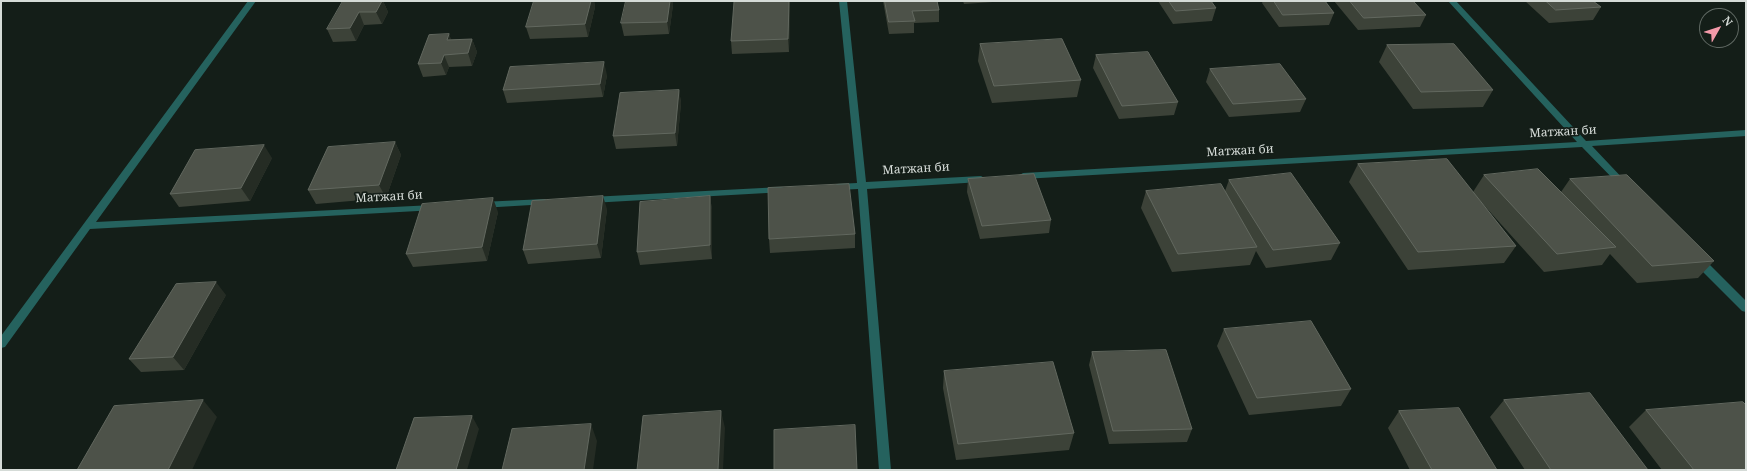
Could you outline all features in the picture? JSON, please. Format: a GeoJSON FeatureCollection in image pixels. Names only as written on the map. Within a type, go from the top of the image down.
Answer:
{"type":"FeatureCollection","features":[{"type":"Feature","properties":{"kind":"street"},"geometry":{"type":"LineString","coordinates":[[1,344],[252,1]]}},
{"type":"Feature","properties":{"kind":"street"},"geometry":{"type":"LineString","coordinates":[[842,1],[862,185],[885,470]]}},
{"type":"Feature","properties":{"kind":"street"},"geometry":{"type":"LineString","coordinates":[[1452,1],[1628,190]]}},
{"type":"Feature","properties":{"kind":"street","name":"Матжан би"},"geometry":{"type":"LineString","coordinates":[[1013,177],[1584,144],[1746,133]]}},
{"type":"Feature","properties":{"kind":"street","name":"Матжан би"},"geometry":{"type":"LineString","coordinates":[[830,187],[989,178]]}},
{"type":"Feature","properties":{"kind":"street"},"geometry":{"type":"LineString","coordinates":[[583,200],[790,189]]}},
{"type":"Feature","properties":{"kind":"street"},"geometry":{"type":"LineString","coordinates":[[471,206],[559,201]]}},
{"type":"Feature","properties":{"kind":"street","name":"Матжан би"},"geometry":{"type":"LineString","coordinates":[[88,226],[439,208]]}},
{"type":"Feature","properties":{"kind":"street"},"geometry":{"type":"LineString","coordinates":[[1690,252],[1746,308]]}},
{"type":"Feature","properties":{"kind":"building"},"geometry":{"type":"Polygon","coordinates":[[[343,1],[382,1],[376,12],[359,12],[350,28],[327,29],[343,1]]]}},
{"type":"Feature","properties":{"kind":"building"},"geometry":{"type":"Polygon","coordinates":[[[534,1],[591,1],[585,24],[526,27],[534,1]]]}},
{"type":"Feature","properties":{"kind":"building"},"geometry":{"type":"Polygon","coordinates":[[[626,1],[670,1],[667,22],[621,23],[626,1]]]}},
{"type":"Feature","properties":{"kind":"building"},"geometry":{"type":"Polygon","coordinates":[[[789,1],[788,39],[731,41],[734,2],[789,1]]]}},
{"type":"Feature","properties":{"kind":"building"},"geometry":{"type":"Polygon","coordinates":[[[885,1],[937,1],[939,10],[912,11],[915,21],[889,22],[885,1]]]}},
{"type":"Feature","properties":{"kind":"building"},"geometry":{"type":"Polygon","coordinates":[[[1169,1],[1211,1],[1216,8],[1176,11],[1169,1]]]}},
{"type":"Feature","properties":{"kind":"building"},"geometry":{"type":"Polygon","coordinates":[[[1274,1],[1325,1],[1334,13],[1283,15],[1274,1]]]}},
{"type":"Feature","properties":{"kind":"building"},"geometry":{"type":"Polygon","coordinates":[[[1350,1],[1413,1],[1426,15],[1364,18],[1350,1]]]}},
{"type":"Feature","properties":{"kind":"building"},"geometry":{"type":"Polygon","coordinates":[[[1546,1],[1593,1],[1601,7],[1556,10],[1546,1]]]}},
{"type":"Feature","properties":{"kind":"building"},"geometry":{"type":"Polygon","coordinates":[[[449,34],[447,40],[472,39],[468,53],[444,55],[441,63],[418,64],[429,35],[449,34]]]}},
{"type":"Feature","properties":{"kind":"building"},"geometry":{"type":"Polygon","coordinates":[[[1062,39],[1081,80],[994,86],[980,44],[1062,39]]]}},
{"type":"Feature","properties":{"kind":"building"},"geometry":{"type":"Polygon","coordinates":[[[1454,44],[1493,90],[1421,92],[1387,45],[1454,44]]]}},
{"type":"Feature","properties":{"kind":"building"},"geometry":{"type":"Polygon","coordinates":[[[1148,52],[1178,102],[1122,106],[1096,55],[1148,52]]]}},
{"type":"Feature","properties":{"kind":"building"},"geometry":{"type":"Polygon","coordinates":[[[604,62],[600,84],[503,90],[510,67],[604,62]]]}},
{"type":"Feature","properties":{"kind":"building"},"geometry":{"type":"Polygon","coordinates":[[[1280,64],[1306,99],[1233,104],[1210,69],[1280,64]]]}},
{"type":"Feature","properties":{"kind":"building"},"geometry":{"type":"Polygon","coordinates":[[[679,90],[675,133],[613,136],[620,93],[679,90]]]}},
{"type":"Feature","properties":{"kind":"building"},"geometry":{"type":"Polygon","coordinates":[[[395,142],[379,185],[308,190],[328,147],[395,142]]]}},
{"type":"Feature","properties":{"kind":"building"},"geometry":{"type":"Polygon","coordinates":[[[264,145],[241,188],[170,194],[195,150],[264,145]]]}},
{"type":"Feature","properties":{"kind":"building"},"geometry":{"type":"Polygon","coordinates":[[[1447,159],[1516,246],[1418,252],[1358,164],[1447,159]]]}},
{"type":"Feature","properties":{"kind":"building"},"geometry":{"type":"Polygon","coordinates":[[[1538,169],[1616,247],[1557,254],[1484,175],[1538,169]]]}},
{"type":"Feature","properties":{"kind":"building"},"geometry":{"type":"Polygon","coordinates":[[[1291,173],[1340,243],[1273,250],[1229,180],[1291,173]]]}},
{"type":"Feature","properties":{"kind":"building"},"geometry":{"type":"Polygon","coordinates":[[[1034,174],[1051,220],[982,226],[968,179],[1034,174]]]}},
{"type":"Feature","properties":{"kind":"building"},"geometry":{"type":"Polygon","coordinates":[[[1627,175],[1714,261],[1652,266],[1570,179],[1627,175]]]}},
{"type":"Feature","properties":{"kind":"building"},"geometry":{"type":"Polygon","coordinates":[[[849,184],[855,234],[769,239],[768,188],[849,184]]]}},
{"type":"Feature","properties":{"kind":"building"},"geometry":{"type":"Polygon","coordinates":[[[1221,184],[1257,247],[1178,254],[1146,191],[1221,184]]]}},
{"type":"Feature","properties":{"kind":"building"},"geometry":{"type":"Polygon","coordinates":[[[603,196],[597,244],[523,250],[532,201],[603,196]]]}},
{"type":"Feature","properties":{"kind":"building"},"geometry":{"type":"Polygon","coordinates":[[[710,196],[710,245],[637,252],[640,202],[710,196]]]}},
{"type":"Feature","properties":{"kind":"building"},"geometry":{"type":"Polygon","coordinates":[[[493,198],[482,247],[406,254],[422,204],[493,198]]]}},
{"type":"Feature","properties":{"kind":"building"},"geometry":{"type":"Polygon","coordinates":[[[216,282],[173,357],[129,359],[176,284],[216,282]]]}},
{"type":"Feature","properties":{"kind":"building"},"geometry":{"type":"Polygon","coordinates":[[[1311,321],[1351,389],[1257,398],[1224,329],[1311,321]]]}},
{"type":"Feature","properties":{"kind":"building"},"geometry":{"type":"Polygon","coordinates":[[[1166,350],[1192,429],[1113,431],[1092,352],[1166,350]]]}},
{"type":"Feature","properties":{"kind":"building"},"geometry":{"type":"Polygon","coordinates":[[[1053,362],[1074,433],[958,444],[944,371],[1053,362]]]}},
{"type":"Feature","properties":{"kind":"building"},"geometry":{"type":"Polygon","coordinates":[[[1590,393],[1648,470],[1551,470],[1504,400],[1590,393]]]}},
{"type":"Feature","properties":{"kind":"building"},"geometry":{"type":"Polygon","coordinates":[[[203,400],[168,470],[77,470],[114,406],[203,400]]]}},
{"type":"Feature","properties":{"kind":"building"},"geometry":{"type":"Polygon","coordinates":[[[1743,402],[1746,405],[1746,470],[1694,470],[1646,410],[1743,402]]]}},
{"type":"Feature","properties":{"kind":"building"},"geometry":{"type":"Polygon","coordinates":[[[1459,408],[1497,470],[1432,470],[1399,411],[1459,408]]]}},
{"type":"Feature","properties":{"kind":"building"},"geometry":{"type":"Polygon","coordinates":[[[721,411],[718,470],[637,470],[643,416],[721,411]]]}},
{"type":"Feature","properties":{"kind":"building"},"geometry":{"type":"Polygon","coordinates":[[[472,416],[456,470],[396,470],[414,418],[472,416]]]}},
{"type":"Feature","properties":{"kind":"building"},"geometry":{"type":"Polygon","coordinates":[[[591,424],[584,470],[502,470],[512,429],[591,424]]]}},
{"type":"Feature","properties":{"kind":"building"},"geometry":{"type":"Polygon","coordinates":[[[855,425],[857,470],[774,470],[774,430],[855,425]]]}}]}
